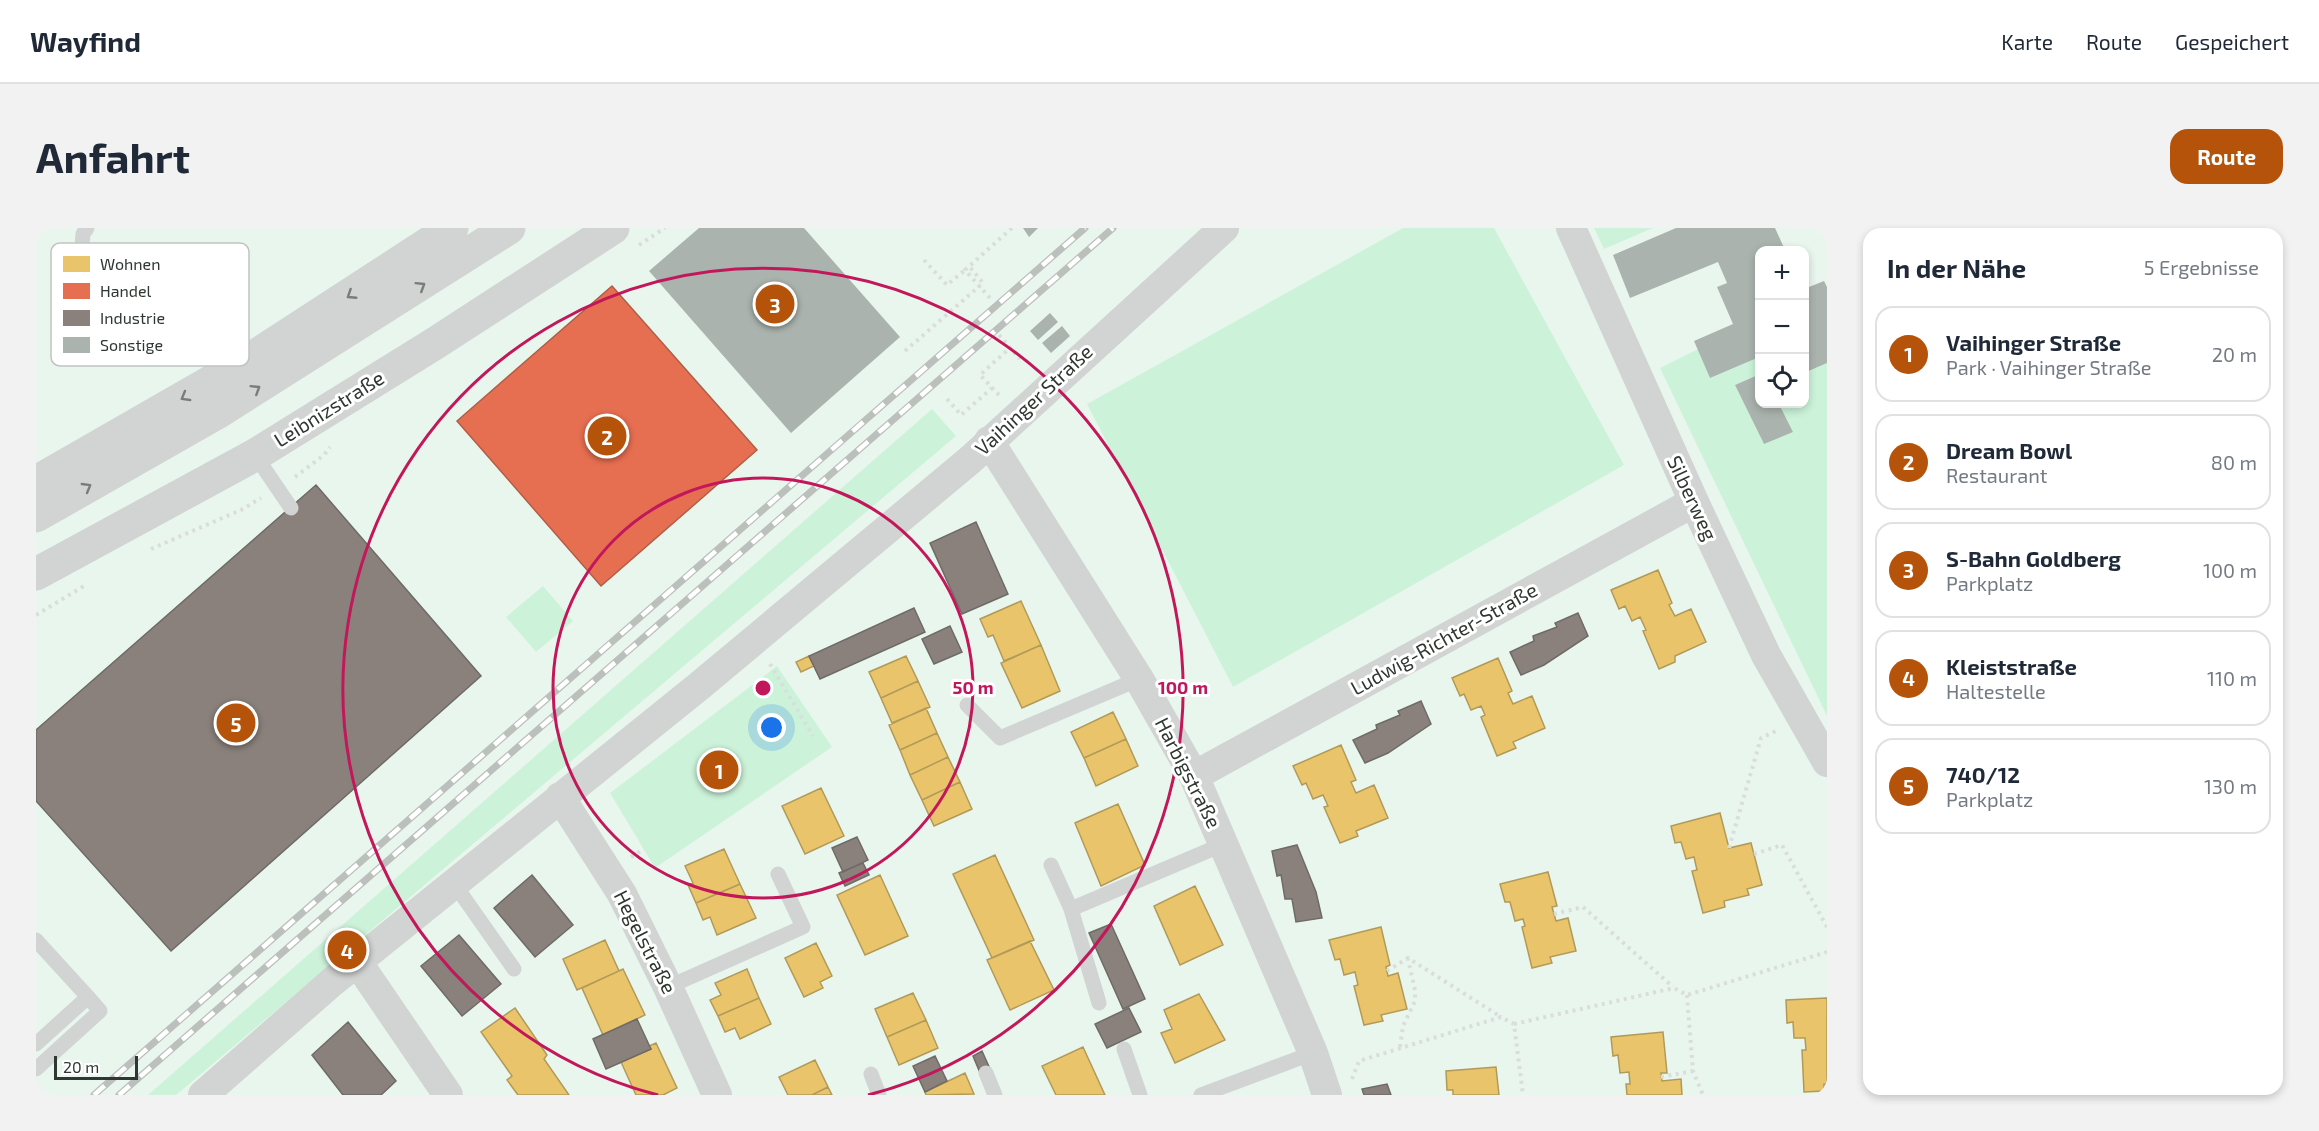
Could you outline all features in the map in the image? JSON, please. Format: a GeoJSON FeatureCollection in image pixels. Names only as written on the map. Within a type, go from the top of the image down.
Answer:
{"type":"FeatureCollection","features":[{"type":"Feature","properties":{"kind":"main road"},"geometry":{"type":"LineString","coordinates":[[249,360],[452,228]]}},
{"type":"Feature","properties":{"kind":"main road"},"geometry":{"type":"LineString","coordinates":[[36,516],[217,413],[509,228]]}},
{"type":"Feature","properties":{"kind":"main road","name":"Leibnizstraße"},"geometry":{"type":"LineString","coordinates":[[36,573],[255,454],[434,344],[614,228]]}},
{"type":"Feature","properties":{"kind":"main road"},"geometry":{"type":"LineString","coordinates":[[36,482],[238,366]]}},
{"type":"Feature","properties":{"kind":"street","name":"Vaihinger Straße"},"geometry":{"type":"LineString","coordinates":[[203,1095],[358,963],[753,642],[970,460],[1224,228]]}},
{"type":"Feature","properties":{"kind":"street","name":"Silberweg"},"geometry":{"type":"LineString","coordinates":[[1571,228],[1694,502],[1766,655],[1826,759]]}},
{"type":"Feature","properties":{"kind":"street","name":"Harbigstraße"},"geometry":{"type":"LineString","coordinates":[[989,441],[1139,679],[1194,776],[1313,1053],[1327,1095]]}},
{"type":"Feature","properties":{"kind":"street","name":"Ludwig-Richter-Straße"},"geometry":{"type":"LineString","coordinates":[[1194,776],[1694,502]]}},
{"type":"Feature","properties":{"kind":"street","name":"Hegelstraße"},"geometry":{"type":"LineString","coordinates":[[560,797],[622,894],[668,987],[717,1095]]}},
{"type":"Feature","properties":{"kind":"street"},"geometry":{"type":"LineString","coordinates":[[358,963],[448,1095]]}},
{"type":"Feature","properties":{"kind":"lane"},"geometry":{"type":"LineString","coordinates":[[82,243],[83,234],[87,228]]}},
{"type":"Feature","properties":{"kind":"lane"},"geometry":{"type":"LineString","coordinates":[[255,454],[291,508]]}},
{"type":"Feature","properties":{"kind":"lane"},"geometry":{"type":"LineString","coordinates":[[967,705],[1000,738],[1139,679]]}},
{"type":"Feature","properties":{"kind":"lane"},"geometry":{"type":"LineString","coordinates":[[1071,909],[1224,844]]}},
{"type":"Feature","properties":{"kind":"lane"},"geometry":{"type":"LineString","coordinates":[[1051,864],[1071,909],[1099,1003]]}},
{"type":"Feature","properties":{"kind":"lane"},"geometry":{"type":"LineString","coordinates":[[668,987],[803,927],[778,874]]}},
{"type":"Feature","properties":{"kind":"lane"},"geometry":{"type":"LineString","coordinates":[[455,885],[514,969]]}},
{"type":"Feature","properties":{"kind":"lane"},"geometry":{"type":"LineString","coordinates":[[36,940],[100,1011],[36,1069]]}},
{"type":"Feature","properties":{"kind":"lane"},"geometry":{"type":"LineString","coordinates":[[36,1044],[88,997]]}},
{"type":"Feature","properties":{"kind":"lane"},"geometry":{"type":"LineString","coordinates":[[1125,1049],[1140,1095]]}},
{"type":"Feature","properties":{"kind":"lane"},"geometry":{"type":"LineString","coordinates":[[1201,1095],[1313,1053]]}},
{"type":"Feature","properties":{"kind":"lane"},"geometry":{"type":"LineString","coordinates":[[986,1073],[995,1095]]}},
{"type":"Feature","properties":{"kind":"lane"},"geometry":{"type":"LineString","coordinates":[[871,1074],[879,1095]]}},
{"type":"Feature","properties":{"kind":"path"},"geometry":{"type":"LineString","coordinates":[[924,260],[946,285],[1012,228]]}},
{"type":"Feature","properties":{"kind":"path"},"geometry":{"type":"LineString","coordinates":[[967,268],[979,287],[990,298]]}},
{"type":"Feature","properties":{"kind":"path"},"geometry":{"type":"LineString","coordinates":[[905,351],[979,287]]}},
{"type":"Feature","properties":{"kind":"path"},"geometry":{"type":"LineString","coordinates":[[999,335],[1020,359]]}},
{"type":"Feature","properties":{"kind":"path"},"geometry":{"type":"LineString","coordinates":[[947,399],[961,415],[992,388],[980,375],[1010,348]]}},
{"type":"Feature","properties":{"kind":"path"},"geometry":{"type":"LineString","coordinates":[[753,642],[774,669],[813,736]]}},
{"type":"Feature","properties":{"kind":"path"},"geometry":{"type":"LineString","coordinates":[[1730,848],[1761,738],[1802,719]]}},
{"type":"Feature","properties":{"kind":"path"},"geometry":{"type":"LineString","coordinates":[[1754,854],[1782,845],[1827,927]]}},
{"type":"Feature","properties":{"kind":"path"},"geometry":{"type":"LineString","coordinates":[[1554,914],[1583,907],[1674,988],[1687,995],[1827,952]]}},
{"type":"Feature","properties":{"kind":"path"},"geometry":{"type":"LineString","coordinates":[[1408,958],[1514,1024],[1674,988]]}},
{"type":"Feature","properties":{"kind":"path"},"geometry":{"type":"LineString","coordinates":[[1387,971],[1408,958]]}},
{"type":"Feature","properties":{"kind":"path"},"geometry":{"type":"LineString","coordinates":[[1400,1047],[1403,1026],[1415,1001],[1408,958]]}},
{"type":"Feature","properties":{"kind":"path"},"geometry":{"type":"LineString","coordinates":[[1687,995],[1693,1071],[1703,1095]]}},
{"type":"Feature","properties":{"kind":"path"},"geometry":{"type":"LineString","coordinates":[[1359,1061],[1501,1017]]}},
{"type":"Feature","properties":{"kind":"path"},"geometry":{"type":"LineString","coordinates":[[1514,1024],[1523,1095]]}},
{"type":"Feature","properties":{"kind":"path"},"geometry":{"type":"LineString","coordinates":[[1661,1077],[1693,1071]]}},
{"type":"Feature","properties":{"kind":"green space"},"geometry":{"type":"Polygon","coordinates":[[[1403,228],[1494,228],[1624,465],[1233,687],[1087,404],[1403,228]]]}},
{"type":"Feature","properties":{"kind":"green space"},"geometry":{"type":"Polygon","coordinates":[[[1594,228],[1653,228],[1604,249],[1594,228]]]}},
{"type":"Feature","properties":{"kind":"green space"},"geometry":{"type":"Polygon","coordinates":[[[1698,349],[1710,378],[1755,359],[1755,376],[1735,385],[1764,444],[1793,432],[1781,408],[1809,408],[1809,371],[1827,363],[1827,716],[1660,368],[1698,349]]]}},
{"type":"Feature","properties":{"kind":"green space"},"geometry":{"type":"Polygon","coordinates":[[[932,409],[956,436],[176,1095],[148,1095],[932,409]]]}},
{"type":"Feature","properties":{"kind":"green space"},"geometry":{"type":"Polygon","coordinates":[[[543,586],[573,621],[536,652],[506,617],[543,586]]]}},
{"type":"Feature","properties":{"kind":"green space"},"geometry":{"type":"Polygon","coordinates":[[[777,666],[832,747],[655,868],[610,793],[777,666]]]}},
{"type":"Feature","properties":{"kind":"building: Wohnen"},"geometry":{"type":"Polygon","coordinates":[[[1658,570],[1672,603],[1669,605],[1675,616],[1691,609],[1706,642],[1675,656],[1675,662],[1659,669],[1643,631],[1646,630],[1640,617],[1632,621],[1625,606],[1619,609],[1611,590],[1658,570]]]}},
{"type":"Feature","properties":{"kind":"building: Wohnen"},"geometry":{"type":"Polygon","coordinates":[[[1021,601],[1041,645],[1004,661],[993,635],[988,637],[980,619],[1021,601]]]}},
{"type":"Feature","properties":{"kind":"building: Wohnen"},"geometry":{"type":"Polygon","coordinates":[[[1041,645],[1060,691],[1022,708],[1001,663],[1041,645]]]}},
{"type":"Feature","properties":{"kind":"building: Wohnen"},"geometry":{"type":"Polygon","coordinates":[[[809,656],[814,666],[801,672],[796,662],[809,656]]]}},
{"type":"Feature","properties":{"kind":"building: Wohnen"},"geometry":{"type":"Polygon","coordinates":[[[906,656],[918,681],[881,698],[869,672],[906,656]]]}},
{"type":"Feature","properties":{"kind":"building: Wohnen"},"geometry":{"type":"Polygon","coordinates":[[[1498,658],[1512,691],[1508,693],[1513,704],[1532,696],[1545,728],[1513,742],[1516,748],[1497,756],[1481,717],[1485,715],[1481,706],[1471,710],[1464,694],[1460,696],[1452,678],[1498,658]]]}},
{"type":"Feature","properties":{"kind":"building: Wohnen"},"geometry":{"type":"Polygon","coordinates":[[[918,681],[930,707],[892,723],[881,698],[918,681]]]}},
{"type":"Feature","properties":{"kind":"building: Wohnen"},"geometry":{"type":"Polygon","coordinates":[[[926,708],[937,733],[900,750],[889,725],[926,708]]]}},
{"type":"Feature","properties":{"kind":"building: Wohnen"},"geometry":{"type":"Polygon","coordinates":[[[1113,712],[1126,739],[1084,758],[1071,732],[1113,712]]]}},
{"type":"Feature","properties":{"kind":"building: Wohnen"},"geometry":{"type":"Polygon","coordinates":[[[937,733],[948,757],[910,775],[900,750],[937,733]]]}},
{"type":"Feature","properties":{"kind":"building: Wohnen"},"geometry":{"type":"Polygon","coordinates":[[[1126,739],[1138,766],[1096,786],[1084,758],[1126,739]]]}},
{"type":"Feature","properties":{"kind":"building: Wohnen"},"geometry":{"type":"Polygon","coordinates":[[[1341,745],[1356,780],[1351,782],[1356,793],[1374,785],[1388,818],[1356,831],[1358,836],[1340,843],[1324,807],[1328,806],[1323,795],[1313,799],[1306,783],[1302,785],[1293,766],[1341,745]]]}},
{"type":"Feature","properties":{"kind":"building: Wohnen"},"geometry":{"type":"Polygon","coordinates":[[[948,757],[960,782],[922,800],[910,775],[948,757]]]}},
{"type":"Feature","properties":{"kind":"building: Wohnen"},"geometry":{"type":"Polygon","coordinates":[[[960,782],[972,809],[934,826],[922,800],[960,782]]]}},
{"type":"Feature","properties":{"kind":"building: Wohnen"},"geometry":{"type":"Polygon","coordinates":[[[821,788],[844,836],[805,854],[782,806],[821,788]]]}},
{"type":"Feature","properties":{"kind":"building: Wohnen"},"geometry":{"type":"Polygon","coordinates":[[[1118,804],[1145,865],[1101,886],[1075,823],[1118,804]]]}},
{"type":"Feature","properties":{"kind":"building: Wohnen"},"geometry":{"type":"Polygon","coordinates":[[[1720,813],[1729,848],[1751,843],[1762,885],[1747,889],[1749,895],[1724,901],[1725,907],[1703,913],[1692,871],[1697,870],[1694,857],[1686,859],[1681,842],[1675,843],[1671,826],[1720,813]]]}},
{"type":"Feature","properties":{"kind":"building: Wohnen"},"geometry":{"type":"Polygon","coordinates":[[[724,849],[740,884],[696,903],[688,885],[693,883],[685,866],[724,849]]]}},
{"type":"Feature","properties":{"kind":"building: Wohnen"},"geometry":{"type":"Polygon","coordinates":[[[995,855],[1034,940],[992,958],[953,874],[995,855]]]}},
{"type":"Feature","properties":{"kind":"building: Wohnen"},"geometry":{"type":"Polygon","coordinates":[[[1548,872],[1557,906],[1552,907],[1556,921],[1568,918],[1576,951],[1550,957],[1552,963],[1532,968],[1522,927],[1525,926],[1523,919],[1515,921],[1510,902],[1505,902],[1500,884],[1548,872]]]}},
{"type":"Feature","properties":{"kind":"building: Wohnen"},"geometry":{"type":"Polygon","coordinates":[[[880,875],[908,936],[865,955],[837,895],[880,875]]]}},
{"type":"Feature","properties":{"kind":"building: Wohnen"},"geometry":{"type":"Polygon","coordinates":[[[740,884],[756,918],[717,935],[710,917],[703,920],[696,903],[740,884]]]}},
{"type":"Feature","properties":{"kind":"building: Wohnen"},"geometry":{"type":"Polygon","coordinates":[[[1195,886],[1223,945],[1180,965],[1154,906],[1195,886]]]}},
{"type":"Feature","properties":{"kind":"building: Wohnen"},"geometry":{"type":"Polygon","coordinates":[[[1381,927],[1390,965],[1386,967],[1388,976],[1398,973],[1407,1009],[1381,1015],[1383,1021],[1364,1025],[1354,986],[1358,985],[1355,972],[1344,975],[1340,959],[1335,960],[1329,940],[1381,927]]]}},
{"type":"Feature","properties":{"kind":"building: Wohnen"},"geometry":{"type":"Polygon","coordinates":[[[605,940],[619,971],[577,990],[563,959],[605,940]]]}},
{"type":"Feature","properties":{"kind":"building: Wohnen"},"geometry":{"type":"Polygon","coordinates":[[[1030,941],[1054,990],[1010,1010],[987,960],[1030,941]]]}},
{"type":"Feature","properties":{"kind":"building: Wohnen"},"geometry":{"type":"Polygon","coordinates":[[[816,943],[832,976],[820,982],[823,988],[804,997],[785,958],[816,943]]]}},
{"type":"Feature","properties":{"kind":"building: Wohnen"},"geometry":{"type":"Polygon","coordinates":[[[623,969],[645,1015],[603,1035],[582,988],[623,969]]]}},
{"type":"Feature","properties":{"kind":"building: Wohnen"},"geometry":{"type":"Polygon","coordinates":[[[747,969],[759,998],[718,1016],[710,1000],[721,995],[715,983],[747,969]]]}},
{"type":"Feature","properties":{"kind":"building: Wohnen"},"geometry":{"type":"Polygon","coordinates":[[[913,993],[926,1020],[887,1037],[875,1009],[913,993]]]}},
{"type":"Feature","properties":{"kind":"building: Wohnen"},"geometry":{"type":"Polygon","coordinates":[[[1199,994],[1225,1040],[1175,1063],[1161,1033],[1172,1029],[1164,1010],[1199,994]]]}},
{"type":"Feature","properties":{"kind":"building: Wohnen"},"geometry":{"type":"Polygon","coordinates":[[[759,998],[771,1024],[740,1039],[735,1028],[725,1032],[718,1016],[759,998]]]}},
{"type":"Feature","properties":{"kind":"building: Wohnen"},"geometry":{"type":"Polygon","coordinates":[[[1827,998],[1827,1084],[1824,1084],[1824,1091],[1804,1092],[1802,1050],[1806,1050],[1805,1038],[1794,1038],[1793,1022],[1787,1023],[1786,1000],[1827,998]]]}},
{"type":"Feature","properties":{"kind":"building: Wohnen"},"geometry":{"type":"Polygon","coordinates":[[[515,1008],[547,1055],[544,1059],[569,1095],[518,1095],[507,1080],[512,1076],[481,1032],[515,1008]]]}},
{"type":"Feature","properties":{"kind":"building: Wohnen"},"geometry":{"type":"Polygon","coordinates":[[[926,1020],[938,1048],[899,1065],[887,1037],[926,1020]]]}},
{"type":"Feature","properties":{"kind":"building: Wohnen"},"geometry":{"type":"Polygon","coordinates":[[[1663,1032],[1667,1073],[1661,1073],[1662,1081],[1681,1079],[1682,1095],[1627,1095],[1626,1084],[1630,1084],[1629,1072],[1620,1073],[1618,1055],[1613,1056],[1611,1037],[1663,1032]]]}},
{"type":"Feature","properties":{"kind":"building: Wohnen"},"geometry":{"type":"Polygon","coordinates":[[[656,1043],[677,1088],[663,1095],[636,1095],[621,1062],[651,1049],[649,1046],[656,1043]]]}},
{"type":"Feature","properties":{"kind":"building: Wohnen"},"geometry":{"type":"Polygon","coordinates":[[[1083,1047],[1105,1095],[1056,1095],[1042,1066],[1083,1047]]]}},
{"type":"Feature","properties":{"kind":"building: Wohnen"},"geometry":{"type":"Polygon","coordinates":[[[815,1060],[828,1087],[812,1095],[788,1095],[779,1077],[815,1060]]]}},
{"type":"Feature","properties":{"kind":"building: Wohnen"},"geometry":{"type":"Polygon","coordinates":[[[1496,1067],[1499,1095],[1453,1095],[1453,1090],[1447,1090],[1446,1071],[1496,1067]]]}},
{"type":"Feature","properties":{"kind":"building: Wohnen"},"geometry":{"type":"Polygon","coordinates":[[[965,1073],[974,1094],[926,1095],[925,1092],[965,1073]]]}},
{"type":"Feature","properties":{"kind":"building: Wohnen"},"geometry":{"type":"Polygon","coordinates":[[[828,1087],[832,1095],[812,1095],[828,1087]]]}},
{"type":"Feature","properties":{"kind":"building: Handel"},"geometry":{"type":"Polygon","coordinates":[[[612,286],[757,450],[601,586],[457,421],[612,286]]]}},
{"type":"Feature","properties":{"kind":"building: Industrie"},"geometry":{"type":"Polygon","coordinates":[[[316,485],[481,676],[171,951],[36,801],[36,730],[316,485]]]}},
{"type":"Feature","properties":{"kind":"building: Industrie"},"geometry":{"type":"Polygon","coordinates":[[[976,522],[1008,594],[962,614],[930,543],[976,522]]]}},
{"type":"Feature","properties":{"kind":"building: Industrie"},"geometry":{"type":"Polygon","coordinates":[[[914,608],[925,632],[820,679],[809,656],[914,608]]]}},
{"type":"Feature","properties":{"kind":"building: Industrie"},"geometry":{"type":"Polygon","coordinates":[[[1578,613],[1588,636],[1544,665],[1521,675],[1510,652],[1534,641],[1533,636],[1557,627],[1555,623],[1578,613]]]}},
{"type":"Feature","properties":{"kind":"building: Industrie"},"geometry":{"type":"Polygon","coordinates":[[[950,626],[962,652],[934,664],[922,639],[950,626]]]}},
{"type":"Feature","properties":{"kind":"building: Industrie"},"geometry":{"type":"Polygon","coordinates":[[[1421,701],[1431,724],[1388,753],[1365,763],[1353,740],[1377,729],[1376,725],[1400,715],[1398,711],[1421,701]]]}},
{"type":"Feature","properties":{"kind":"building: Industrie"},"geometry":{"type":"Polygon","coordinates":[[[857,837],[868,860],[843,872],[832,848],[857,837]]]}},
{"type":"Feature","properties":{"kind":"building: Industrie"},"geometry":{"type":"Polygon","coordinates":[[[1297,845],[1316,892],[1322,918],[1296,922],[1292,899],[1285,899],[1281,875],[1277,876],[1272,851],[1297,845]]]}},
{"type":"Feature","properties":{"kind":"building: Industrie"},"geometry":{"type":"Polygon","coordinates":[[[863,863],[869,875],[845,886],[839,873],[863,863]]]}},
{"type":"Feature","properties":{"kind":"building: Industrie"},"geometry":{"type":"Polygon","coordinates":[[[532,875],[573,925],[535,957],[494,908],[532,875]]]}},
{"type":"Feature","properties":{"kind":"building: Industrie"},"geometry":{"type":"Polygon","coordinates":[[[1111,924],[1145,999],[1123,1009],[1089,933],[1111,924]]]}},
{"type":"Feature","properties":{"kind":"building: Industrie"},"geometry":{"type":"Polygon","coordinates":[[[459,935],[501,984],[462,1016],[421,966],[459,935]]]}},
{"type":"Feature","properties":{"kind":"building: Industrie"},"geometry":{"type":"Polygon","coordinates":[[[1129,1008],[1141,1032],[1107,1048],[1095,1024],[1129,1008]]]}},
{"type":"Feature","properties":{"kind":"building: Industrie"},"geometry":{"type":"Polygon","coordinates":[[[637,1019],[651,1049],[606,1069],[593,1039],[637,1019]]]}},
{"type":"Feature","properties":{"kind":"building: Industrie"},"geometry":{"type":"Polygon","coordinates":[[[348,1022],[396,1081],[381,1095],[343,1095],[312,1055],[348,1022]]]}},
{"type":"Feature","properties":{"kind":"building: Industrie"},"geometry":{"type":"Polygon","coordinates":[[[982,1051],[991,1071],[981,1075],[973,1056],[982,1051]]]}},
{"type":"Feature","properties":{"kind":"building: Industrie"},"geometry":{"type":"Polygon","coordinates":[[[935,1056],[947,1081],[925,1092],[913,1066],[935,1056]]]}},
{"type":"Feature","properties":{"kind":"building: Industrie"},"geometry":{"type":"Polygon","coordinates":[[[1387,1084],[1391,1095],[1364,1095],[1362,1089],[1387,1084]]]}},
{"type":"Feature","properties":{"kind":"building: Sonstige"},"geometry":{"type":"Polygon","coordinates":[[[699,228],[804,228],[900,337],[791,433],[649,271],[699,228]]]}},
{"type":"Feature","properties":{"kind":"building: Sonstige"},"geometry":{"type":"Polygon","coordinates":[[[1023,228],[1038,228],[1029,237],[1023,228]]]}},
{"type":"Feature","properties":{"kind":"building: Sonstige"},"geometry":{"type":"Polygon","coordinates":[[[1676,228],[1775,228],[1783,246],[1755,246],[1755,359],[1710,378],[1694,341],[1733,324],[1717,287],[1727,283],[1718,262],[1630,298],[1613,255],[1676,228]]]}},
{"type":"Feature","properties":{"kind":"building: Sonstige"},"geometry":{"type":"Polygon","coordinates":[[[1824,281],[1827,287],[1827,363],[1809,371],[1809,300],[1809,287],[1824,281]]]}},
{"type":"Feature","properties":{"kind":"building: Sonstige"},"geometry":{"type":"Polygon","coordinates":[[[1050,313],[1058,322],[1038,340],[1030,331],[1050,313]]]}},
{"type":"Feature","properties":{"kind":"building: Sonstige"},"geometry":{"type":"Polygon","coordinates":[[[1062,326],[1070,336],[1051,353],[1042,343],[1062,326]]]}},
{"type":"Feature","properties":{"kind":"building: Sonstige"},"geometry":{"type":"Polygon","coordinates":[[[1755,376],[1755,408],[1781,408],[1793,432],[1764,444],[1735,385],[1755,376]]]}},
{"type":"Feature","properties":{"kind":"railway"},"geometry":{"type":"LineString","coordinates":[[94,1095],[1085,228]]}},
{"type":"Feature","properties":{"kind":"railway"},"geometry":{"type":"LineString","coordinates":[[119,1095],[1113,228]]}},
{"type":"Feature","properties":{"kind":"place","name":"S-Bahn Goldberg"},"geometry":{"type":"Point","coordinates":[775,304]}},
{"type":"Feature","properties":{"kind":"place","name":"Dream Bowl"},"geometry":{"type":"Point","coordinates":[607,436]}},
{"type":"Feature","properties":{"kind":"place","name":"740/12"},"geometry":{"type":"Point","coordinates":[236,723]}},
{"type":"Feature","properties":{"kind":"place","name":"Vaihinger Straße"},"geometry":{"type":"Point","coordinates":[719,770]}},
{"type":"Feature","properties":{"kind":"place","name":"Kleiststraße"},"geometry":{"type":"Point","coordinates":[347,950]}}]}
